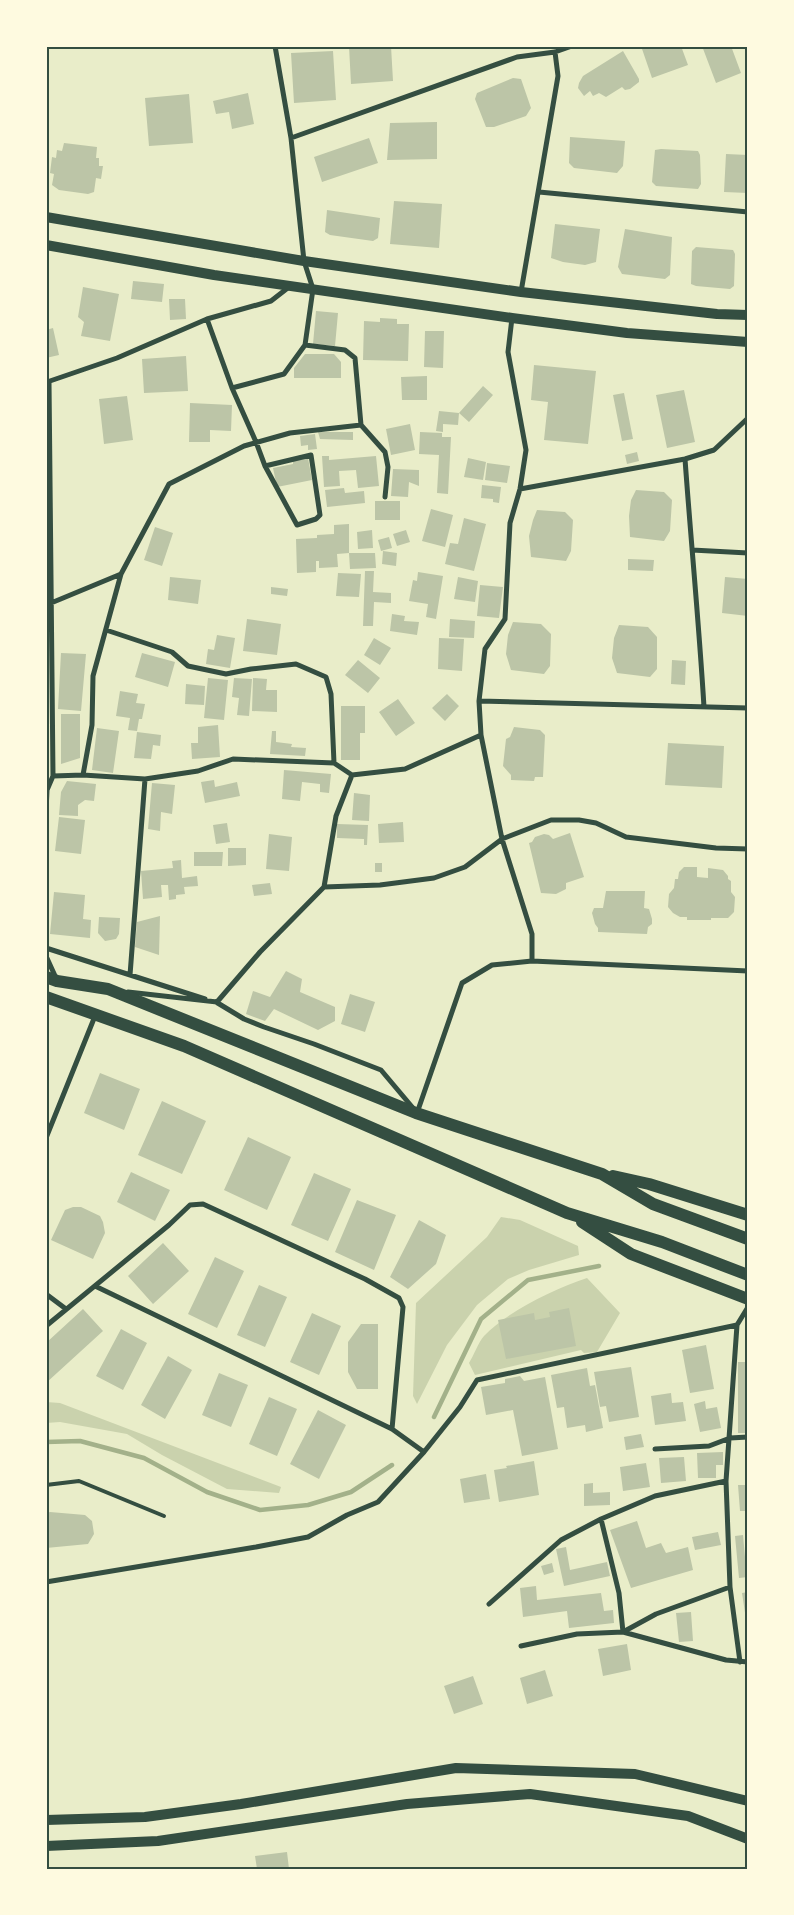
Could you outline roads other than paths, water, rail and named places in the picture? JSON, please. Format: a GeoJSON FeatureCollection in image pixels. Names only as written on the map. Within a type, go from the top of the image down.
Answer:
{"type":"FeatureCollection","features":[{"type":"Feature","properties":{"kind":"highway"},"geometry":{"type":"LineString","coordinates":[[52,979],[108,990],[416,1113],[602,1174],[649,1184],[748,1215]]}},
{"type":"Feature","properties":{"kind":"highway"},"geometry":{"type":"LineString","coordinates":[[46,997],[184,1046],[567,1213],[662,1242],[748,1274]]}},
{"type":"Feature","properties":{"kind":"highway"},"geometry":{"type":"LineString","coordinates":[[602,1174],[653,1204],[748,1239]]}},
{"type":"Feature","properties":{"kind":"highway"},"geometry":{"type":"LineString","coordinates":[[567,1213],[631,1254],[748,1299]]}},
{"type":"Feature","properties":{"kind":"main road"},"geometry":{"type":"LineString","coordinates":[[46,217],[304,260],[521,292],[717,314],[748,315]]}},
{"type":"Feature","properties":{"kind":"main road"},"geometry":{"type":"LineString","coordinates":[[46,245],[214,275],[512,318],[627,333],[748,342]]}},
{"type":"Feature","properties":{"kind":"main road"},"geometry":{"type":"LineString","coordinates":[[46,1820],[145,1817],[241,1804],[456,1768],[636,1774],[748,1801]]}},
{"type":"Feature","properties":{"kind":"main road"},"geometry":{"type":"LineString","coordinates":[[46,1846],[158,1841],[406,1804],[530,1794],[688,1816],[748,1839]]}},
{"type":"Feature","properties":{"kind":"street"},"geometry":{"type":"LineString","coordinates":[[232,388],[284,374],[305,345],[313,289],[304,260],[291,138],[275,46]]}},
{"type":"Feature","properties":{"kind":"street"},"geometry":{"type":"LineString","coordinates":[[291,138],[518,56],[555,52],[572,46]]}},
{"type":"Feature","properties":{"kind":"street"},"geometry":{"type":"LineString","coordinates":[[521,292],[558,76],[555,52]]}},
{"type":"Feature","properties":{"kind":"street"},"geometry":{"type":"LineString","coordinates":[[539,192],[748,212]]}},
{"type":"Feature","properties":{"kind":"street"},"geometry":{"type":"LineString","coordinates":[[46,812],[47,790],[53,776],[51,603],[48,544],[48,382],[117,358],[207,319],[271,301],[290,286]]}},
{"type":"Feature","properties":{"kind":"street"},"geometry":{"type":"LineString","coordinates":[[512,318],[508,352],[526,450],[520,489],[510,524],[505,619],[485,649],[479,701],[481,735],[502,839],[532,934],[532,961]]}},
{"type":"Feature","properties":{"kind":"street"},"geometry":{"type":"LineString","coordinates":[[207,319],[232,388],[265,466],[297,525],[316,519],[320,515],[311,455],[265,466]]}},
{"type":"Feature","properties":{"kind":"street"},"geometry":{"type":"LineString","coordinates":[[305,345],[345,350],[355,358],[361,425],[385,452],[388,467],[385,497]]}},
{"type":"Feature","properties":{"kind":"street"},"geometry":{"type":"LineString","coordinates":[[520,489],[685,459],[714,450],[748,418]]}},
{"type":"Feature","properties":{"kind":"street"},"geometry":{"type":"LineString","coordinates":[[83,775],[92,725],[93,676],[121,574],[169,484],[244,446],[256,442],[290,433],[361,425]]}},
{"type":"Feature","properties":{"kind":"street"},"geometry":{"type":"LineString","coordinates":[[685,459],[698,606],[704,707]]}},
{"type":"Feature","properties":{"kind":"street"},"geometry":{"type":"LineString","coordinates":[[692,550],[748,553]]}},
{"type":"Feature","properties":{"kind":"street"},"geometry":{"type":"LineString","coordinates":[[51,603],[121,574]]}},
{"type":"Feature","properties":{"kind":"street"},"geometry":{"type":"LineString","coordinates":[[106,630],[172,652],[188,666],[226,674],[250,669],[296,664],[326,677],[330,694],[334,763]]}},
{"type":"Feature","properties":{"kind":"street"},"geometry":{"type":"LineString","coordinates":[[479,701],[748,708]]}},
{"type":"Feature","properties":{"kind":"street"},"geometry":{"type":"LineString","coordinates":[[53,776],[83,775],[145,779],[198,771],[233,759],[334,763],[352,775],[405,769],[481,735]]}},
{"type":"Feature","properties":{"kind":"street"},"geometry":{"type":"LineString","coordinates":[[217,1002],[260,952],[324,887],[336,816],[352,775]]}},
{"type":"Feature","properties":{"kind":"street"},"geometry":{"type":"LineString","coordinates":[[130,975],[145,779]]}},
{"type":"Feature","properties":{"kind":"street"},"geometry":{"type":"LineString","coordinates":[[324,887],[380,886],[434,878],[465,867],[502,839],[552,820],[579,820],[596,823],[626,837],[716,848],[748,849]]}},
{"type":"Feature","properties":{"kind":"street"},"geometry":{"type":"LineString","coordinates":[[46,948],[217,1002],[244,1019],[380,1070],[416,1113]]}},
{"type":"Feature","properties":{"kind":"street"},"geometry":{"type":"LineString","coordinates":[[46,956],[52,979]]}},
{"type":"Feature","properties":{"kind":"street"},"geometry":{"type":"LineString","coordinates":[[416,1113],[462,983],[492,965],[532,961],[748,971]]}},
{"type":"Feature","properties":{"kind":"street"},"geometry":{"type":"LineString","coordinates":[[108,990],[217,1002]]}},
{"type":"Feature","properties":{"kind":"street"},"geometry":{"type":"LineString","coordinates":[[46,1138],[96,1016]]}},
{"type":"Feature","properties":{"kind":"street"},"geometry":{"type":"LineString","coordinates":[[46,1326],[169,1226],[190,1205],[203,1204],[365,1279],[399,1298],[403,1307],[392,1429]]}},
{"type":"Feature","properties":{"kind":"street"},"geometry":{"type":"LineString","coordinates":[[94,1286],[392,1429],[424,1452]]}},
{"type":"Feature","properties":{"kind":"street"},"geometry":{"type":"LineString","coordinates":[[46,1294],[66,1309]]}},
{"type":"Feature","properties":{"kind":"street"},"geometry":{"type":"LineString","coordinates":[[740,1662],[730,1588],[726,1481],[737,1325],[748,1308]]}},
{"type":"Feature","properties":{"kind":"street"},"geometry":{"type":"LineString","coordinates":[[46,1582],[308,1537],[347,1515],[378,1502],[424,1452],[460,1407],[477,1380],[737,1325]]}},
{"type":"Feature","properties":{"kind":"street"},"geometry":{"type":"LineString","coordinates":[[655,1450],[709,1446],[730,1438],[748,1437]]}},
{"type":"Feature","properties":{"kind":"street"},"geometry":{"type":"LineString","coordinates":[[489,1604],[561,1540],[601,1519],[655,1496],[726,1481]]}},
{"type":"Feature","properties":{"kind":"street"},"geometry":{"type":"LineString","coordinates":[[601,1519],[619,1593],[623,1632]]}},
{"type":"Feature","properties":{"kind":"street"},"geometry":{"type":"LineString","coordinates":[[623,1632],[656,1614],[730,1588]]}},
{"type":"Feature","properties":{"kind":"street"},"geometry":{"type":"LineString","coordinates":[[521,1646],[577,1634],[623,1632],[678,1648],[740,1662],[748,1662]]}},
{"type":"Feature","properties":{"kind":"lane"},"geometry":{"type":"LineString","coordinates":[[46,1486],[79,1482],[164,1516]]}},
{"type":"Feature","properties":{"kind":"waterway"},"geometry":{"type":"LineString","coordinates":[[434,1417],[481,1319],[528,1280],[599,1266]]}},
{"type":"Feature","properties":{"kind":"waterway"},"geometry":{"type":"LineString","coordinates":[[46,1442],[80,1441],[144,1458],[207,1492],[260,1510],[308,1505],[351,1492],[392,1465]]}}]}
